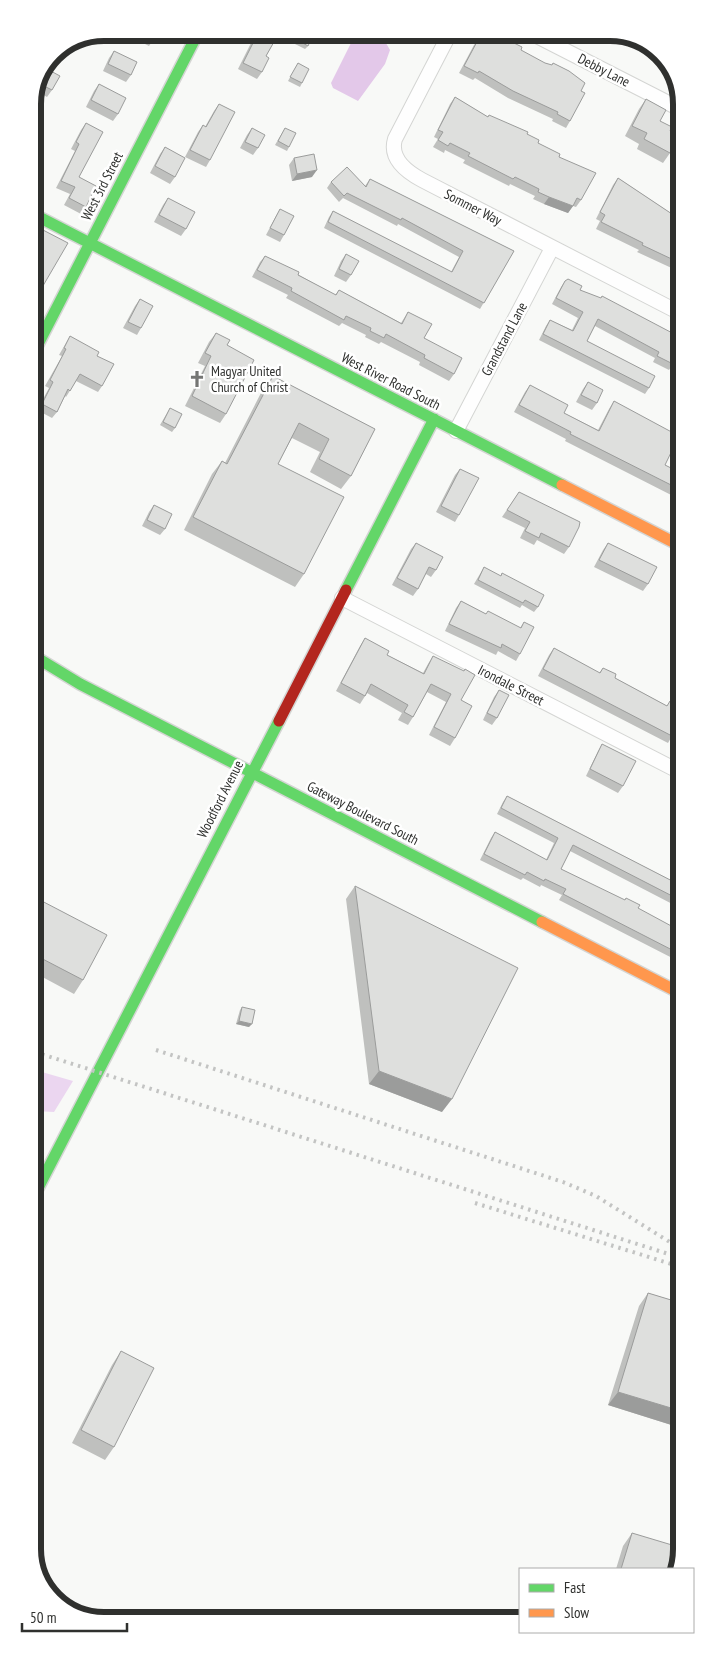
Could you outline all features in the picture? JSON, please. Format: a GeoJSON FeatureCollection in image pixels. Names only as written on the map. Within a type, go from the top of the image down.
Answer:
{"type":"FeatureCollection","features":[{"type":"Feature","properties":{"kind":"main road","name":"West 3rd Street"},"geometry":{"type":"LineString","coordinates":[[41,338],[193,41]]}},
{"type":"Feature","properties":{"kind":"main road","name":"West River Road South"},"geometry":{"type":"LineString","coordinates":[[41,218],[673,543]]}},
{"type":"Feature","properties":{"kind":"main road","name":"Woodford Avenue"},"geometry":{"type":"LineString","coordinates":[[41,1182],[434,420]]}},
{"type":"Feature","properties":{"kind":"main road","name":"Gateway Boulevard South"},"geometry":{"type":"LineString","coordinates":[[41,660],[80,684],[673,989]]}},
{"type":"Feature","properties":{"kind":"street","name":"Sommer Way"},"geometry":{"type":"LineString","coordinates":[[446,41],[397,133],[394,147],[398,160],[411,174],[673,309]]}},
{"type":"Feature","properties":{"kind":"street","name":"Debby Lane"},"geometry":{"type":"LineString","coordinates":[[547,41],[673,105]]}},
{"type":"Feature","properties":{"kind":"street","name":"Grandstand Lane"},"geometry":{"type":"LineString","coordinates":[[456,431],[552,248]]}},
{"type":"Feature","properties":{"kind":"street","name":"Irondale Street"},"geometry":{"type":"LineString","coordinates":[[342,598],[673,768]]}},
{"type":"Feature","properties":{"kind":"shaded area"},"geometry":{"type":"Polygon","coordinates":[[[352,41],[385,41],[390,50],[385,64],[358,101],[333,88],[331,83],[352,41]]]}},
{"type":"Feature","properties":{"kind":"shaded area"},"geometry":{"type":"Polygon","coordinates":[[[41,1072],[73,1081],[54,1112],[41,1111],[41,1072]]]}},
{"type":"Feature","properties":{"kind":"building"},"geometry":{"type":"Polygon","coordinates":[[[254,41],[274,41],[266,56],[269,58],[262,72],[243,63],[254,41]]]}},
{"type":"Feature","properties":{"kind":"building"},"geometry":{"type":"Polygon","coordinates":[[[299,41],[310,41],[308,46],[299,41]]]}},
{"type":"Feature","properties":{"kind":"building"},"geometry":{"type":"Polygon","coordinates":[[[477,41],[510,41],[522,47],[521,50],[545,63],[552,65],[553,63],[569,71],[585,83],[581,91],[585,93],[570,121],[557,114],[558,112],[513,91],[479,71],[478,73],[464,66],[477,41]]]}},
{"type":"Feature","properties":{"kind":"building"},"geometry":{"type":"Polygon","coordinates":[[[114,51],[137,62],[131,75],[108,64],[114,51]]]}},
{"type":"Feature","properties":{"kind":"building"},"geometry":{"type":"Polygon","coordinates":[[[298,63],[309,69],[302,83],[290,77],[298,63]]]}},
{"type":"Feature","properties":{"kind":"building"},"geometry":{"type":"Polygon","coordinates":[[[51,71],[60,76],[52,90],[44,86],[51,71]]]}},
{"type":"Feature","properties":{"kind":"building"},"geometry":{"type":"Polygon","coordinates":[[[99,84],[126,98],[118,114],[91,100],[99,84]]]}},
{"type":"Feature","properties":{"kind":"building"},"geometry":{"type":"Polygon","coordinates":[[[455,97],[488,117],[489,115],[528,132],[527,134],[539,140],[538,143],[560,154],[559,157],[596,173],[581,200],[577,198],[573,206],[549,197],[538,192],[539,189],[515,177],[513,179],[468,156],[470,153],[450,143],[448,146],[438,140],[443,132],[438,130],[455,97]]]}},
{"type":"Feature","properties":{"kind":"building"},"geometry":{"type":"Polygon","coordinates":[[[646,99],[666,110],[660,121],[672,127],[670,131],[673,132],[673,147],[670,153],[644,139],[647,133],[632,126],[646,99]]]}},
{"type":"Feature","properties":{"kind":"building"},"geometry":{"type":"Polygon","coordinates":[[[219,104],[235,112],[210,160],[190,150],[203,125],[206,127],[219,104]]]}},
{"type":"Feature","properties":{"kind":"building"},"geometry":{"type":"Polygon","coordinates":[[[86,123],[103,132],[79,177],[96,186],[86,207],[69,198],[75,187],[61,181],[79,144],[76,142],[86,123]]]}},
{"type":"Feature","properties":{"kind":"building"},"geometry":{"type":"Polygon","coordinates":[[[252,128],[265,135],[258,148],[245,142],[252,128]]]}},
{"type":"Feature","properties":{"kind":"building"},"geometry":{"type":"Polygon","coordinates":[[[285,128],[296,133],[289,147],[278,141],[285,128]]]}},
{"type":"Feature","properties":{"kind":"building"},"geometry":{"type":"Polygon","coordinates":[[[165,147],[185,158],[175,177],[155,166],[165,147]]]}},
{"type":"Feature","properties":{"kind":"building"},"geometry":{"type":"Polygon","coordinates":[[[314,154],[317,170],[297,174],[294,158],[314,154]]]}},
{"type":"Feature","properties":{"kind":"building"},"geometry":{"type":"Polygon","coordinates":[[[347,167],[366,187],[370,179],[514,251],[484,303],[328,222],[333,211],[452,272],[463,251],[402,218],[401,220],[347,193],[344,196],[331,182],[347,167]]]}},
{"type":"Feature","properties":{"kind":"building"},"geometry":{"type":"Polygon","coordinates":[[[618,178],[673,215],[673,260],[601,222],[605,215],[600,212],[618,178]]]}},
{"type":"Feature","properties":{"kind":"building"},"geometry":{"type":"Polygon","coordinates":[[[168,198],[195,212],[186,229],[159,215],[168,198]]]}},
{"type":"Feature","properties":{"kind":"building"},"geometry":{"type":"Polygon","coordinates":[[[280,209],[294,216],[284,235],[270,228],[280,209]]]}},
{"type":"Feature","properties":{"kind":"building"},"geometry":{"type":"Polygon","coordinates":[[[43,230],[68,243],[41,289],[41,234],[43,230]]]}},
{"type":"Feature","properties":{"kind":"building"},"geometry":{"type":"Polygon","coordinates":[[[346,254],[359,261],[351,275],[339,269],[346,254]]]}},
{"type":"Feature","properties":{"kind":"building"},"geometry":{"type":"Polygon","coordinates":[[[265,256],[299,272],[298,275],[336,295],[339,290],[402,324],[408,312],[432,324],[424,338],[462,358],[454,374],[424,358],[425,355],[386,334],[384,338],[370,331],[371,328],[346,316],[344,320],[291,291],[292,288],[257,270],[265,256]]]}},
{"type":"Feature","properties":{"kind":"building"},"geometry":{"type":"Polygon","coordinates":[[[568,279],[582,286],[580,290],[601,298],[602,296],[673,333],[673,364],[657,356],[659,352],[598,319],[587,341],[655,376],[649,388],[543,334],[550,320],[573,331],[583,312],[556,298],[568,279]]]}},
{"type":"Feature","properties":{"kind":"building"},"geometry":{"type":"Polygon","coordinates":[[[140,299],[153,306],[141,328],[128,322],[140,299]]]}},
{"type":"Feature","properties":{"kind":"building"},"geometry":{"type":"Polygon","coordinates":[[[216,333],[230,340],[227,345],[254,360],[226,414],[192,396],[211,356],[205,353],[216,333]]]}},
{"type":"Feature","properties":{"kind":"building"},"geometry":{"type":"Polygon","coordinates":[[[70,336],[99,352],[97,356],[114,364],[102,386],[80,374],[70,391],[68,389],[57,412],[42,404],[53,382],[50,380],[66,349],[64,348],[70,336]]]}},
{"type":"Feature","properties":{"kind":"building"},"geometry":{"type":"Polygon","coordinates":[[[273,376],[375,429],[351,476],[319,459],[329,439],[299,423],[278,464],[344,497],[304,574],[193,517],[222,461],[227,464],[273,376]]]}},
{"type":"Feature","properties":{"kind":"building"},"geometry":{"type":"Polygon","coordinates":[[[588,382],[603,390],[597,403],[581,395],[588,382]]]}},
{"type":"Feature","properties":{"kind":"building"},"geometry":{"type":"Polygon","coordinates":[[[530,385],[568,405],[564,413],[599,431],[614,401],[673,433],[673,448],[665,465],[673,469],[673,486],[570,434],[571,432],[519,405],[530,385]]]}},
{"type":"Feature","properties":{"kind":"building"},"geometry":{"type":"Polygon","coordinates":[[[170,408],[182,414],[175,428],[163,422],[170,408]]]}},
{"type":"Feature","properties":{"kind":"building"},"geometry":{"type":"Polygon","coordinates":[[[460,469],[479,478],[459,515],[441,506],[460,469]]]}},
{"type":"Feature","properties":{"kind":"building"},"geometry":{"type":"Polygon","coordinates":[[[519,492],[580,522],[569,547],[541,533],[539,538],[525,531],[530,522],[507,510],[519,492]]]}},
{"type":"Feature","properties":{"kind":"building"},"geometry":{"type":"Polygon","coordinates":[[[154,505],[172,514],[165,529],[147,520],[154,505]]]}},
{"type":"Feature","properties":{"kind":"building"},"geometry":{"type":"Polygon","coordinates":[[[416,543],[443,557],[436,570],[429,567],[418,589],[397,578],[416,543]]]}},
{"type":"Feature","properties":{"kind":"building"},"geometry":{"type":"Polygon","coordinates":[[[608,543],[657,567],[648,584],[599,560],[608,543]]]}},
{"type":"Feature","properties":{"kind":"building"},"geometry":{"type":"Polygon","coordinates":[[[484,567],[501,576],[502,573],[544,595],[538,607],[525,600],[523,603],[478,580],[484,567]]]}},
{"type":"Feature","properties":{"kind":"building"},"geometry":{"type":"Polygon","coordinates":[[[461,601],[486,614],[488,611],[521,628],[524,622],[534,627],[520,654],[502,644],[501,648],[449,624],[461,601]]]}},
{"type":"Feature","properties":{"kind":"building"},"geometry":{"type":"Polygon","coordinates":[[[365,638],[389,651],[387,655],[424,674],[433,656],[475,675],[461,700],[472,706],[455,738],[434,727],[451,694],[431,684],[413,717],[404,712],[408,705],[371,684],[365,696],[341,683],[365,638]]]}},
{"type":"Feature","properties":{"kind":"building"},"geometry":{"type":"Polygon","coordinates":[[[554,648],[600,673],[603,668],[616,674],[615,678],[667,706],[670,701],[673,703],[673,734],[672,736],[543,669],[554,648]]]}},
{"type":"Feature","properties":{"kind":"building"},"geometry":{"type":"Polygon","coordinates":[[[499,690],[509,695],[497,718],[487,713],[499,690]]]}},
{"type":"Feature","properties":{"kind":"building"},"geometry":{"type":"Polygon","coordinates":[[[602,744],[636,761],[623,786],[590,769],[602,744]]]}},
{"type":"Feature","properties":{"kind":"building"},"geometry":{"type":"Polygon","coordinates":[[[507,796],[673,881],[673,896],[573,845],[561,869],[625,900],[626,898],[640,905],[638,908],[673,927],[673,950],[563,894],[566,889],[527,872],[525,875],[484,854],[495,832],[547,860],[558,838],[501,808],[507,796]]]}},
{"type":"Feature","properties":{"kind":"building"},"geometry":{"type":"Polygon","coordinates":[[[355,886],[518,968],[452,1099],[379,1071],[355,886]]]}},
{"type":"Feature","properties":{"kind":"building"},"geometry":{"type":"Polygon","coordinates":[[[41,901],[107,935],[83,980],[41,958],[41,901]]]}},
{"type":"Feature","properties":{"kind":"building"},"geometry":{"type":"Polygon","coordinates":[[[242,1007],[255,1010],[252,1024],[239,1021],[242,1007]]]}},
{"type":"Feature","properties":{"kind":"building"},"geometry":{"type":"Polygon","coordinates":[[[648,1293],[673,1301],[673,1409],[618,1392],[648,1293]]]}},
{"type":"Feature","properties":{"kind":"building"},"geometry":{"type":"Polygon","coordinates":[[[121,1351],[154,1368],[114,1447],[81,1430],[121,1351]]]}},
{"type":"Feature","properties":{"kind":"building"},"geometry":{"type":"Polygon","coordinates":[[[632,1533],[673,1545],[669,1568],[621,1568],[632,1533]]]}},
{"type":"Feature","properties":{"kind":"railway"},"geometry":{"type":"LineString","coordinates":[[156,1050],[563,1182],[596,1196],[673,1244]]}},
{"type":"Feature","properties":{"kind":"railway"},"geometry":{"type":"LineString","coordinates":[[41,1054],[673,1255]]}},
{"type":"Feature","properties":{"kind":"railway"},"geometry":{"type":"LineString","coordinates":[[475,1203],[673,1265]]}},
{"type":"Feature","properties":{"kind":"traffic: fast"},"geometry":{"type":"LineString","coordinates":[[41,338],[194,41]]}},
{"type":"Feature","properties":{"kind":"traffic: fast"},"geometry":{"type":"LineString","coordinates":[[41,218],[562,485]]}},
{"type":"Feature","properties":{"kind":"traffic: fast"},"geometry":{"type":"LineString","coordinates":[[346,590],[434,419]]}},
{"type":"Feature","properties":{"kind":"traffic: fast"},"geometry":{"type":"LineString","coordinates":[[41,660],[80,684],[542,922]]}},
{"type":"Feature","properties":{"kind":"traffic: fast"},"geometry":{"type":"LineString","coordinates":[[41,1182],[279,721]]}},
{"type":"Feature","properties":{"kind":"traffic: slow"},"geometry":{"type":"LineString","coordinates":[[562,485],[673,542]]}},
{"type":"Feature","properties":{"kind":"traffic: slow"},"geometry":{"type":"LineString","coordinates":[[542,922],[673,989]]}},
{"type":"Feature","properties":{"kind":"traffic: jam"},"geometry":{"type":"LineString","coordinates":[[279,721],[346,590]]}},
{"type":"Feature","properties":{"kind":"place","name":"Magyar United Church of Christ"},"geometry":{"type":"Point","coordinates":[197,379]}}]}
